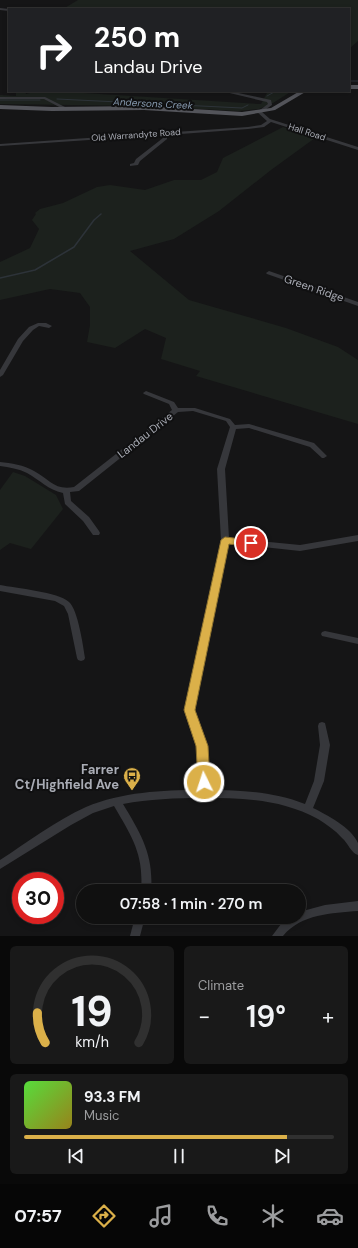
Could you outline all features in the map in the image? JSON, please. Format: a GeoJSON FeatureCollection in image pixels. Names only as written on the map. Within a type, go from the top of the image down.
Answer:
{"type":"FeatureCollection","features":[{"type":"Feature","properties":{"kind":"main road"},"geometry":{"type":"LineString","coordinates":[[0,107],[158,109],[242,114],[273,109],[302,92]]}},
{"type":"Feature","properties":{"kind":"street"},"geometry":{"type":"LineString","coordinates":[[228,92],[269,101],[270,104],[259,112]]}},
{"type":"Feature","properties":{"kind":"street"},"geometry":{"type":"LineString","coordinates":[[0,98],[45,98],[67,109]]}},
{"type":"Feature","properties":{"kind":"street","name":"Hall Road"},"geometry":{"type":"LineString","coordinates":[[259,112],[265,119],[270,121],[358,149]]}},
{"type":"Feature","properties":{"kind":"street","name":"Old Warrandyte Road"},"geometry":{"type":"LineString","coordinates":[[0,145],[258,127],[270,121]]}},
{"type":"Feature","properties":{"kind":"street"},"geometry":{"type":"LineString","coordinates":[[137,165],[138,160],[165,138],[165,133]]}},
{"type":"Feature","properties":{"kind":"street","name":"Green Ridge"},"geometry":{"type":"LineString","coordinates":[[270,272],[358,304]]}},
{"type":"Feature","properties":{"kind":"street"},"geometry":{"type":"LineString","coordinates":[[0,375],[15,349],[33,328],[42,324],[49,326]]}},
{"type":"Feature","properties":{"kind":"street"},"geometry":{"type":"LineString","coordinates":[[146,393],[172,404],[176,410]]}},
{"type":"Feature","properties":{"kind":"street","name":"Landau Drive"},"geometry":{"type":"LineString","coordinates":[[66,491],[76,489],[81,486],[176,410],[193,409],[228,420],[233,427]]}},
{"type":"Feature","properties":{"kind":"street"},"geometry":{"type":"LineString","coordinates":[[205,794],[202,746],[190,710],[225,540],[221,469],[233,427],[249,426],[312,445],[324,456]]}},
{"type":"Feature","properties":{"kind":"street"},"geometry":{"type":"LineString","coordinates":[[0,464],[15,466],[29,471],[53,488],[66,491],[68,502],[86,520],[96,533]]}},
{"type":"Feature","properties":{"kind":"street"},"geometry":{"type":"LineString","coordinates":[[225,540],[300,548],[358,538]]}},
{"type":"Feature","properties":{"kind":"street"},"geometry":{"type":"LineString","coordinates":[[0,588],[57,598],[67,604],[72,614],[81,658]]}},
{"type":"Feature","properties":{"kind":"street"},"geometry":{"type":"LineString","coordinates":[[325,634],[358,640]]}},
{"type":"Feature","properties":{"kind":"street"},"geometry":{"type":"LineString","coordinates":[[307,810],[319,781],[326,746],[322,726]]}},
{"type":"Feature","properties":{"kind":"street"},"geometry":{"type":"LineString","coordinates":[[0,865],[91,810],[142,796],[205,794],[266,797],[307,810],[330,822],[346,836],[358,851]]}},
{"type":"Feature","properties":{"kind":"street"},"geometry":{"type":"LineString","coordinates":[[117,802],[146,857],[147,884]]}},
{"type":"Feature","properties":{"kind":"street"},"geometry":{"type":"LineString","coordinates":[[277,936],[289,923],[313,911],[358,906]]}},
{"type":"Feature","properties":{"kind":"street"},"geometry":{"type":"LineString","coordinates":[[135,936],[138,924]]}},
{"type":"Feature","properties":{"kind":"shaded area"},"geometry":{"type":"Polygon","coordinates":[[[78,0],[358,0],[358,41],[350,48],[350,8],[65,8],[78,0]]]}},
{"type":"Feature","properties":{"kind":"shaded area"},"geometry":{"type":"Polygon","coordinates":[[[16,92],[25,92],[26,94],[34,92],[61,92],[261,104],[267,92],[290,92],[273,103],[259,109],[238,111],[144,106],[0,104],[0,95],[16,96],[16,92]]]}},
{"type":"Feature","properties":{"kind":"shaded area"},"geometry":{"type":"Polygon","coordinates":[[[283,127],[315,138],[219,211],[174,239],[130,251],[189,300],[286,328],[338,347],[358,360],[358,424],[196,376],[200,371],[161,359],[166,338],[145,329],[115,348],[87,342],[90,325],[90,307],[80,293],[50,289],[0,300],[0,262],[30,248],[39,229],[32,220],[36,214],[35,213],[40,209],[63,203],[97,187],[110,185],[145,190],[174,180],[201,180],[217,172],[223,158],[283,127]]]}},
{"type":"Feature","properties":{"kind":"shaded area"},"geometry":{"type":"Polygon","coordinates":[[[13,472],[25,476],[56,495],[63,509],[31,549],[10,543],[0,550],[0,490],[13,472]]]}},
{"type":"Feature","properties":{"kind":"waterway","name":"Andersons Creek"},"geometry":{"type":"LineString","coordinates":[[350,81],[358,81]]}},
{"type":"Feature","properties":{"kind":"waterway","name":"Andersons Creek"},"geometry":{"type":"LineString","coordinates":[[267,96],[274,92]]}},
{"type":"Feature","properties":{"kind":"waterway","name":"Andersons Creek"},"geometry":{"type":"LineString","coordinates":[[57,99],[242,108],[248,105]]}},
{"type":"Feature","properties":{"kind":"waterway","name":"Andersons Creek"},"geometry":{"type":"LineString","coordinates":[[0,100],[40,100]]}},
{"type":"Feature","properties":{"kind":"waterway"},"geometry":{"type":"LineString","coordinates":[[0,278],[35,270],[74,247],[94,220],[101,214]]}},
{"type":"Feature","properties":{"kind":"place","name":"Farrer Ct/Highfield Ave"},"geometry":{"type":"Point","coordinates":[132,791]}},
{"type":"Feature","properties":{"kind":"route"},"geometry":{"type":"LineString","coordinates":[[204,782],[202,746],[190,710],[225,540],[251,543]]}}]}
